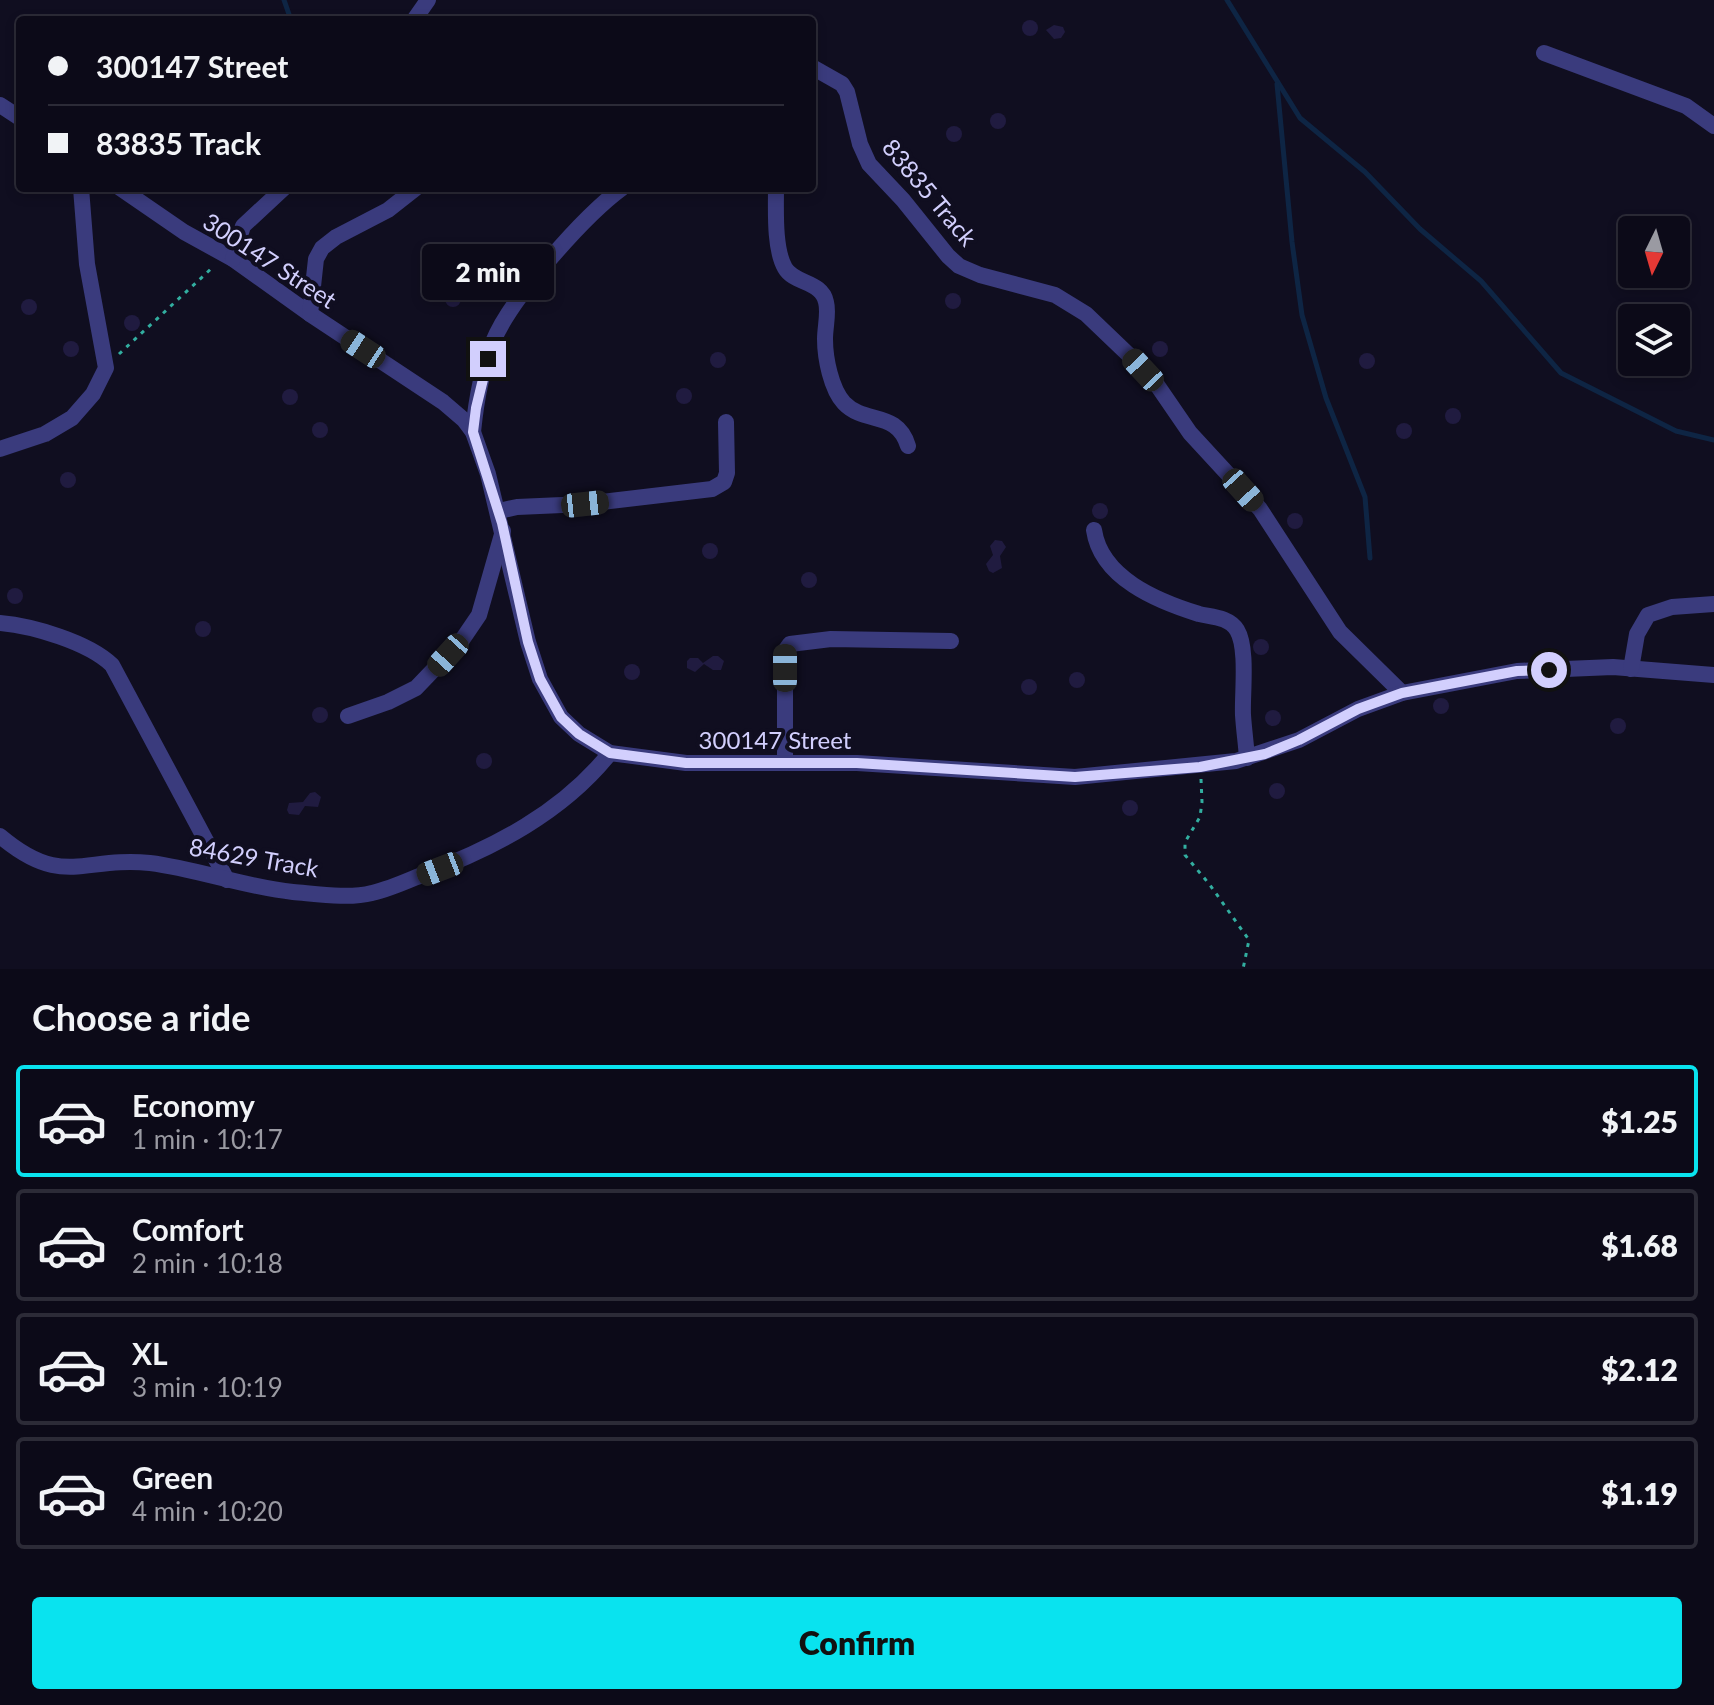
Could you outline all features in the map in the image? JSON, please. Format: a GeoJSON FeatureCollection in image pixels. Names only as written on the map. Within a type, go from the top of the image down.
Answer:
{"type":"FeatureCollection","features":[{"type":"Feature","properties":{"kind":"street"},"geometry":{"type":"LineString","coordinates":[[1544,53],[1686,106],[1714,126]]}},
{"type":"Feature","properties":{"kind":"street","name":"83835 Track"},"geometry":{"type":"LineString","coordinates":[[816,69],[842,84],[869,164],[948,256],[959,266],[980,275],[1055,295],[1086,314],[1155,382],[1190,433],[1260,509],[1340,632],[1402,693]]}},
{"type":"Feature","properties":{"kind":"street"},"geometry":{"type":"LineString","coordinates":[[0,449],[45,434],[72,418],[93,394],[106,368],[87,264],[81,192]]}},
{"type":"Feature","properties":{"kind":"street","name":"300147 Street"},"geometry":{"type":"LineString","coordinates":[[126,192],[184,232],[233,259],[443,402],[473,432],[499,511],[528,642],[540,679],[561,717],[579,734],[610,753],[686,763],[857,763],[1075,777],[1200,767],[1247,758],[1299,740],[1358,709],[1402,693],[1517,671],[1631,669],[1714,675]]}},
{"type":"Feature","properties":{"kind":"street"},"geometry":{"type":"LineString","coordinates":[[233,259],[243,226],[280,192]]}},
{"type":"Feature","properties":{"kind":"street"},"geometry":{"type":"LineString","coordinates":[[310,314],[316,259],[322,248],[336,237],[388,210],[411,192]]}},
{"type":"Feature","properties":{"kind":"street"},"geometry":{"type":"LineString","coordinates":[[473,432],[478,397],[493,341],[509,312],[598,205],[616,192]]}},
{"type":"Feature","properties":{"kind":"street"},"geometry":{"type":"LineString","coordinates":[[776,192],[778,236],[785,268],[820,291],[826,300],[827,360],[839,396],[856,412],[895,425],[908,446]]}},
{"type":"Feature","properties":{"kind":"street"},"geometry":{"type":"LineString","coordinates":[[499,511],[537,504],[585,504],[712,489],[724,482],[727,473],[726,422]]}},
{"type":"Feature","properties":{"kind":"street"},"geometry":{"type":"LineString","coordinates":[[348,716],[416,688],[462,640],[479,615],[503,529]]}},
{"type":"Feature","properties":{"kind":"street"},"geometry":{"type":"LineString","coordinates":[[1094,530],[1101,556],[1132,584],[1187,610],[1223,619],[1236,628],[1241,644],[1247,758]]}},
{"type":"Feature","properties":{"kind":"street"},"geometry":{"type":"LineString","coordinates":[[1631,669],[1637,634],[1641,622],[1648,615],[1672,607],[1714,604]]}},
{"type":"Feature","properties":{"kind":"street"},"geometry":{"type":"LineString","coordinates":[[0,623],[66,640],[95,652],[112,665],[227,880]]}},
{"type":"Feature","properties":{"kind":"street"},"geometry":{"type":"LineString","coordinates":[[785,763],[785,651],[790,644],[831,639],[951,641]]}},
{"type":"Feature","properties":{"kind":"street","name":"84629 Track"},"geometry":{"type":"LineString","coordinates":[[0,836],[29,856],[59,868],[140,862],[293,892],[370,894],[461,861],[513,834],[569,795],[592,775],[610,753]]}},
{"type":"Feature","properties":{"kind":"path"},"geometry":{"type":"LineString","coordinates":[[106,368],[153,320],[213,267]]}},
{"type":"Feature","properties":{"kind":"path"},"geometry":{"type":"LineString","coordinates":[[1200,767],[1200,817],[1185,842],[1185,855],[1249,940],[1243,969]]}},
{"type":"Feature","properties":{"kind":"building"},"geometry":{"type":"Polygon","coordinates":[[[1030,20],[1036,22],[1036,34],[1030,36],[1024,34],[1022,28],[1024,22],[1030,20]]]}},
{"type":"Feature","properties":{"kind":"building"},"geometry":{"type":"Polygon","coordinates":[[[1054,25],[1063,27],[1065,32],[1061,38],[1054,39],[1046,30],[1054,25]]]}},
{"type":"Feature","properties":{"kind":"building"},"geometry":{"type":"Polygon","coordinates":[[[998,113],[1006,121],[998,129],[990,121],[998,113]]]}},
{"type":"Feature","properties":{"kind":"building"},"geometry":{"type":"Polygon","coordinates":[[[954,126],[962,134],[954,142],[946,134],[954,126]]]}},
{"type":"Feature","properties":{"kind":"building"},"geometry":{"type":"Polygon","coordinates":[[[453,291],[461,299],[453,307],[445,299],[453,291]]]}},
{"type":"Feature","properties":{"kind":"building"},"geometry":{"type":"Polygon","coordinates":[[[953,293],[961,301],[953,309],[945,301],[953,293]]]}},
{"type":"Feature","properties":{"kind":"building"},"geometry":{"type":"Polygon","coordinates":[[[29,299],[37,307],[29,315],[21,307],[29,299]]]}},
{"type":"Feature","properties":{"kind":"building"},"geometry":{"type":"Polygon","coordinates":[[[132,315],[140,323],[132,331],[124,323],[132,315]]]}},
{"type":"Feature","properties":{"kind":"building"},"geometry":{"type":"Polygon","coordinates":[[[71,341],[79,349],[71,357],[63,349],[71,341]]]}},
{"type":"Feature","properties":{"kind":"building"},"geometry":{"type":"Polygon","coordinates":[[[1160,341],[1168,349],[1160,357],[1152,349],[1160,341]]]}},
{"type":"Feature","properties":{"kind":"building"},"geometry":{"type":"Polygon","coordinates":[[[718,352],[726,360],[718,368],[710,360],[718,352]]]}},
{"type":"Feature","properties":{"kind":"building"},"geometry":{"type":"Polygon","coordinates":[[[1367,353],[1375,361],[1367,369],[1359,361],[1367,353]]]}},
{"type":"Feature","properties":{"kind":"building"},"geometry":{"type":"Polygon","coordinates":[[[684,388],[692,396],[684,404],[676,396],[684,388]]]}},
{"type":"Feature","properties":{"kind":"building"},"geometry":{"type":"Polygon","coordinates":[[[290,389],[298,397],[290,405],[282,397],[290,389]]]}},
{"type":"Feature","properties":{"kind":"building"},"geometry":{"type":"Polygon","coordinates":[[[1453,408],[1461,416],[1453,424],[1445,416],[1453,408]]]}},
{"type":"Feature","properties":{"kind":"building"},"geometry":{"type":"Polygon","coordinates":[[[320,422],[328,430],[320,438],[312,430],[320,422]]]}},
{"type":"Feature","properties":{"kind":"building"},"geometry":{"type":"Polygon","coordinates":[[[1404,423],[1412,431],[1404,439],[1396,431],[1404,423]]]}},
{"type":"Feature","properties":{"kind":"building"},"geometry":{"type":"Polygon","coordinates":[[[68,472],[76,480],[68,488],[60,480],[68,472]]]}},
{"type":"Feature","properties":{"kind":"building"},"geometry":{"type":"Polygon","coordinates":[[[1100,503],[1108,511],[1100,519],[1092,511],[1100,503]]]}},
{"type":"Feature","properties":{"kind":"building"},"geometry":{"type":"Polygon","coordinates":[[[1295,513],[1303,521],[1295,529],[1287,521],[1295,513]]]}},
{"type":"Feature","properties":{"kind":"building"},"geometry":{"type":"Polygon","coordinates":[[[995,540],[1002,541],[1006,547],[1000,556],[1002,568],[993,573],[986,564],[993,555],[990,546],[995,540]]]}},
{"type":"Feature","properties":{"kind":"building"},"geometry":{"type":"Polygon","coordinates":[[[710,543],[718,551],[710,559],[702,551],[710,543]]]}},
{"type":"Feature","properties":{"kind":"building"},"geometry":{"type":"Polygon","coordinates":[[[809,572],[817,580],[809,588],[801,580],[809,572]]]}},
{"type":"Feature","properties":{"kind":"building"},"geometry":{"type":"Polygon","coordinates":[[[15,588],[23,596],[15,604],[7,596],[15,588]]]}},
{"type":"Feature","properties":{"kind":"building"},"geometry":{"type":"Polygon","coordinates":[[[203,621],[211,629],[203,637],[195,629],[203,621]]]}},
{"type":"Feature","properties":{"kind":"building"},"geometry":{"type":"Polygon","coordinates":[[[1261,639],[1269,647],[1261,655],[1253,647],[1261,639]]]}},
{"type":"Feature","properties":{"kind":"building"},"geometry":{"type":"Polygon","coordinates":[[[713,656],[724,661],[721,670],[713,670],[704,664],[695,672],[687,668],[690,658],[698,658],[703,663],[713,656]]]}},
{"type":"Feature","properties":{"kind":"building"},"geometry":{"type":"Polygon","coordinates":[[[632,664],[640,672],[632,680],[624,672],[632,664]]]}},
{"type":"Feature","properties":{"kind":"building"},"geometry":{"type":"Polygon","coordinates":[[[1077,672],[1085,680],[1077,688],[1069,680],[1077,672]]]}},
{"type":"Feature","properties":{"kind":"building"},"geometry":{"type":"Polygon","coordinates":[[[1029,679],[1037,687],[1029,695],[1021,687],[1029,679]]]}},
{"type":"Feature","properties":{"kind":"building"},"geometry":{"type":"Polygon","coordinates":[[[1441,698],[1449,706],[1441,714],[1433,706],[1441,698]]]}},
{"type":"Feature","properties":{"kind":"building"},"geometry":{"type":"Polygon","coordinates":[[[320,707],[328,715],[320,723],[312,715],[320,707]]]}},
{"type":"Feature","properties":{"kind":"building"},"geometry":{"type":"Polygon","coordinates":[[[1273,710],[1281,718],[1273,726],[1265,718],[1273,710]]]}},
{"type":"Feature","properties":{"kind":"building"},"geometry":{"type":"Polygon","coordinates":[[[1618,718],[1626,726],[1618,734],[1610,726],[1618,718]]]}},
{"type":"Feature","properties":{"kind":"building"},"geometry":{"type":"Polygon","coordinates":[[[484,753],[492,761],[484,769],[476,761],[484,753]]]}},
{"type":"Feature","properties":{"kind":"building"},"geometry":{"type":"Polygon","coordinates":[[[1277,783],[1285,791],[1277,799],[1269,791],[1277,783]]]}},
{"type":"Feature","properties":{"kind":"building"},"geometry":{"type":"Polygon","coordinates":[[[315,792],[321,797],[318,807],[305,806],[299,815],[289,814],[289,803],[303,802],[310,793],[315,792]]]}},
{"type":"Feature","properties":{"kind":"building"},"geometry":{"type":"Polygon","coordinates":[[[1130,800],[1138,808],[1130,816],[1122,808],[1130,800]]]}},
{"type":"Feature","properties":{"kind":"waterway"},"geometry":{"type":"LineString","coordinates":[[284,0],[290,16]]}},
{"type":"Feature","properties":{"kind":"waterway"},"geometry":{"type":"LineString","coordinates":[[1227,0],[1300,118],[1365,172],[1420,229],[1481,281],[1561,373],[1676,431],[1714,440]]}},
{"type":"Feature","properties":{"kind":"waterway"},"geometry":{"type":"LineString","coordinates":[[1277,84],[1302,315],[1326,398],[1365,497],[1370,558]]}},
{"type":"Feature","properties":{"kind":"route"},"geometry":{"type":"LineString","coordinates":[[488,359],[473,432],[502,523],[528,642],[540,679],[561,717],[579,734],[610,753],[686,763],[857,763],[1075,777],[1200,767],[1265,754],[1358,709],[1402,693],[1517,671],[1549,670]]}}]}
